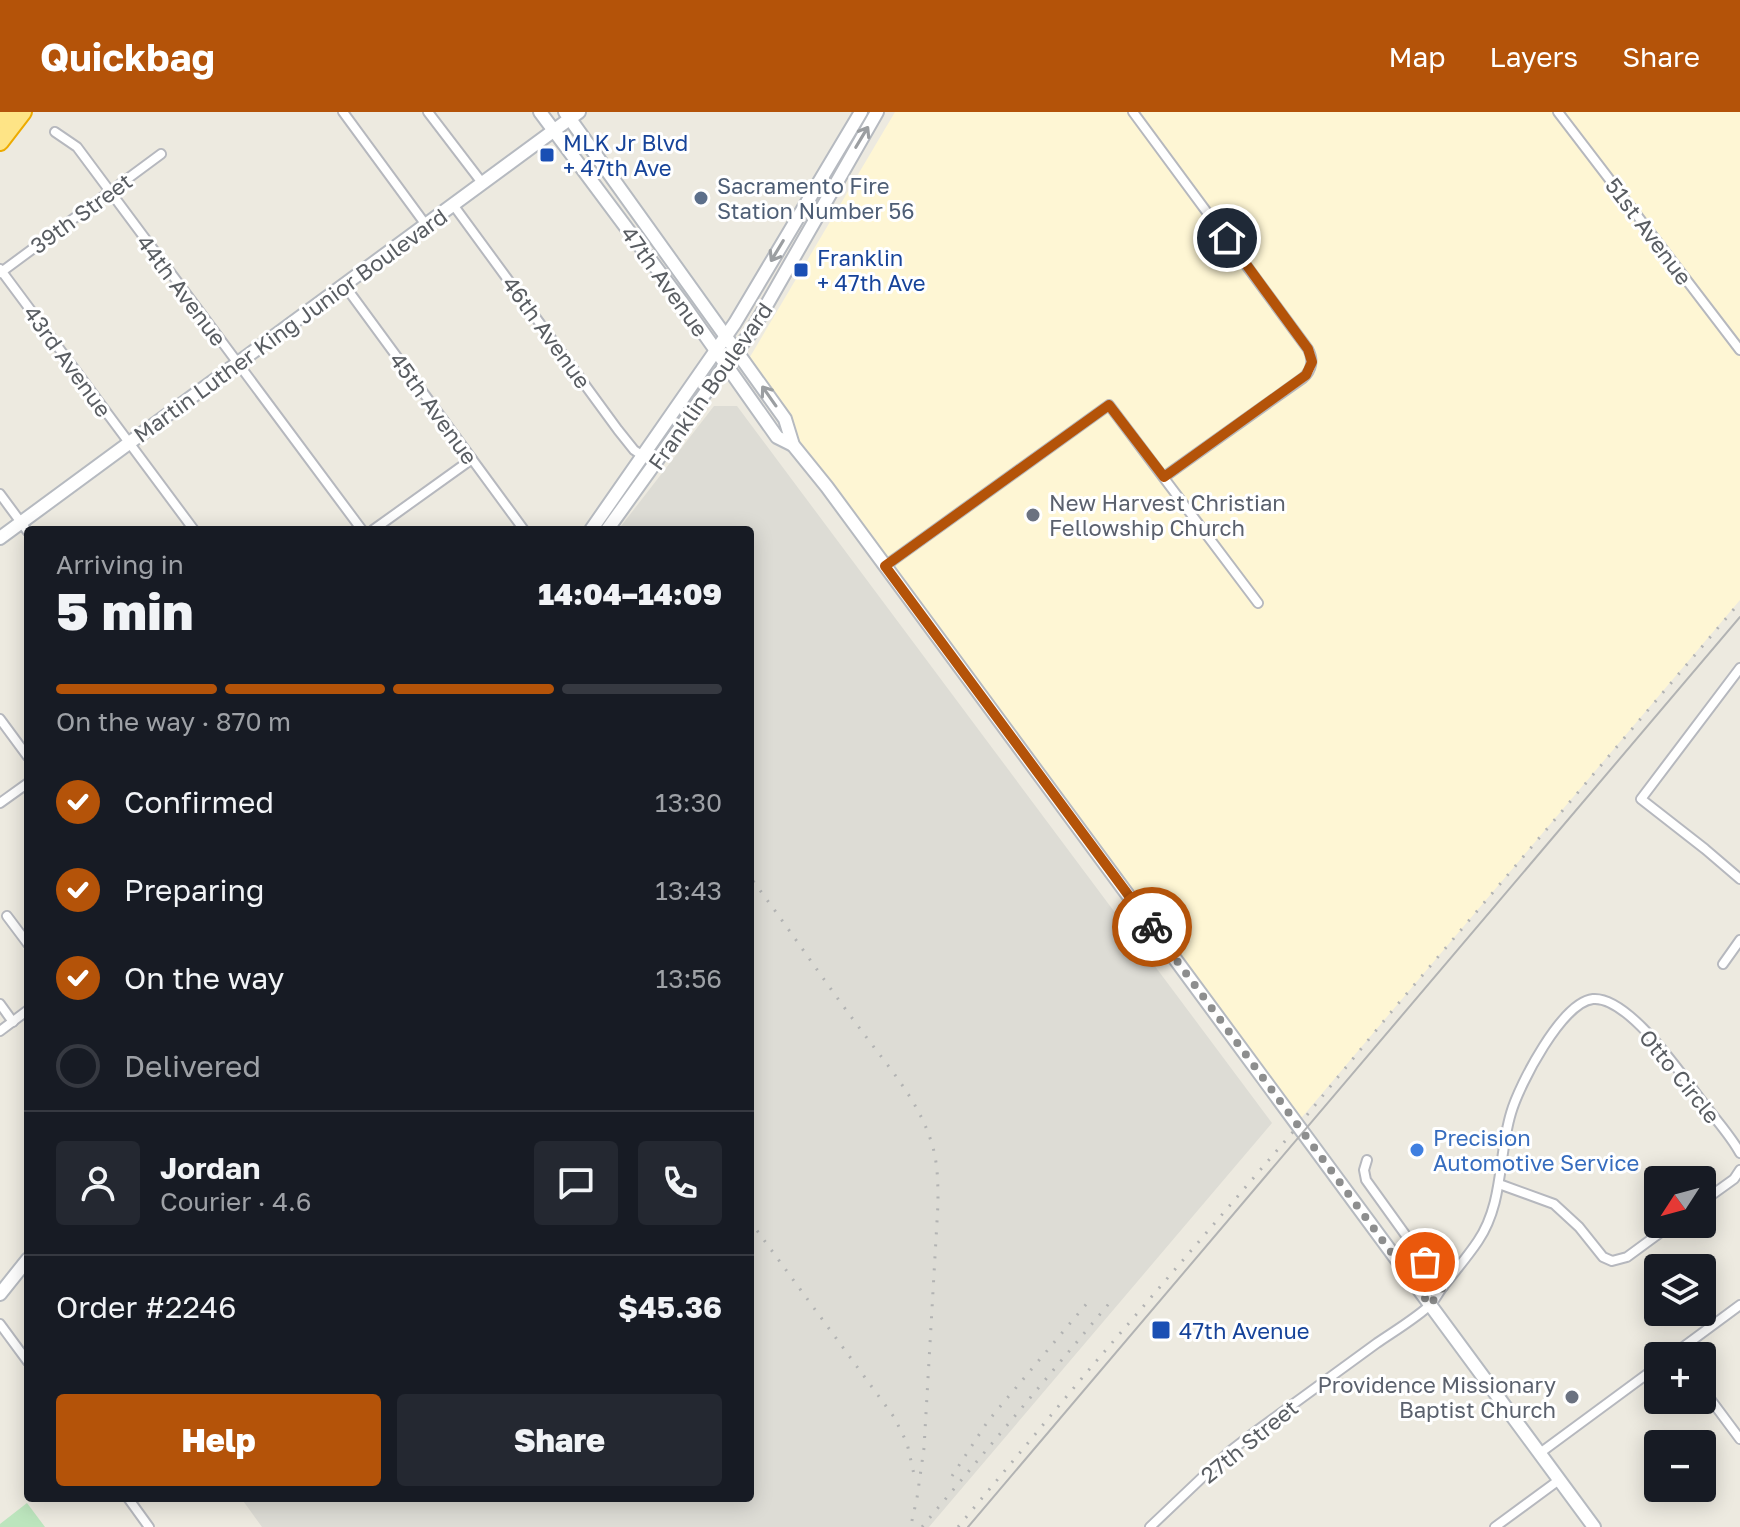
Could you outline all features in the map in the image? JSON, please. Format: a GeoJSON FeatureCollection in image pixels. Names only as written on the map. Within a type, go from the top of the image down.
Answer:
{"type":"FeatureCollection","features":[{"type":"Feature","properties":{"kind":"highway"},"geometry":{"type":"LineString","coordinates":[[0,122],[6,112]]}},
{"type":"Feature","properties":{"kind":"highway"},"geometry":{"type":"LineString","coordinates":[[0,142],[23,112]]}},
{"type":"Feature","properties":{"kind":"street"},"geometry":{"type":"LineString","coordinates":[[343,112],[426,225]]}},
{"type":"Feature","properties":{"kind":"street"},"geometry":{"type":"LineString","coordinates":[[428,112],[483,184]]}},
{"type":"Feature","properties":{"kind":"street","name":"47th Avenue"},"geometry":{"type":"LineString","coordinates":[[540,112],[777,437],[793,445]]}},
{"type":"Feature","properties":{"kind":"street","name":"Franklin Boulevard"},"geometry":{"type":"LineString","coordinates":[[594,526],[726,336],[861,112]]}},
{"type":"Feature","properties":{"kind":"street","name":"Franklin Boulevard"},"geometry":{"type":"LineString","coordinates":[[610,526],[750,334],[877,112]]}},
{"type":"Feature","properties":{"kind":"street"},"geometry":{"type":"LineString","coordinates":[[1133,112],[1312,358],[1311,367],[1303,378],[1164,477]]}},
{"type":"Feature","properties":{"kind":"street","name":"51st Avenue"},"geometry":{"type":"LineString","coordinates":[[1558,112],[1740,350]]}},
{"type":"Feature","properties":{"kind":"street","name":"Martin Luther King Junior Boulevard"},"geometry":{"type":"LineString","coordinates":[[25,526],[128,443],[454,206],[571,114]]}},
{"type":"Feature","properties":{"kind":"street","name":"47th Avenue"},"geometry":{"type":"LineString","coordinates":[[571,114],[785,419],[793,445],[1594,1527]]}},
{"type":"Feature","properties":{"kind":"street","name":"44th Avenue"},"geometry":{"type":"LineString","coordinates":[[55,132],[77,147],[359,526]]}},
{"type":"Feature","properties":{"kind":"street","name":"39th Street"},"geometry":{"type":"LineString","coordinates":[[1,271],[161,154]]}},
{"type":"Feature","properties":{"kind":"street","name":"46th Avenue"},"geometry":{"type":"LineString","coordinates":[[454,206],[618,430],[643,456]]}},
{"type":"Feature","properties":{"kind":"street","name":"43rd Avenue"},"geometry":{"type":"LineString","coordinates":[[1,271],[191,526]]}},
{"type":"Feature","properties":{"kind":"street","name":"45th Avenue"},"geometry":{"type":"LineString","coordinates":[[345,286],[521,526]]}},
{"type":"Feature","properties":{"kind":"street"},"geometry":{"type":"LineString","coordinates":[[885,566],[1109,405],[1258,603]]}},
{"type":"Feature","properties":{"kind":"street"},"geometry":{"type":"LineString","coordinates":[[379,526],[472,459]]}},
{"type":"Feature","properties":{"kind":"street"},"geometry":{"type":"LineString","coordinates":[[603,526],[622,498],[626,481]]}},
{"type":"Feature","properties":{"kind":"street"},"geometry":{"type":"LineString","coordinates":[[0,494],[24,527]]}},
{"type":"Feature","properties":{"kind":"street","name":"Martin Luther King Junior Boulevard"},"geometry":{"type":"LineString","coordinates":[[0,538],[24,527]]}},
{"type":"Feature","properties":{"kind":"street"},"geometry":{"type":"LineString","coordinates":[[1740,668],[1641,799],[1740,879]]}},
{"type":"Feature","properties":{"kind":"street"},"geometry":{"type":"LineString","coordinates":[[0,719],[24,752]]}},
{"type":"Feature","properties":{"kind":"street"},"geometry":{"type":"LineString","coordinates":[[0,803],[24,786]]}},
{"type":"Feature","properties":{"kind":"street"},"geometry":{"type":"LineString","coordinates":[[7,916],[24,939]]}},
{"type":"Feature","properties":{"kind":"street"},"geometry":{"type":"LineString","coordinates":[[1723,964],[1740,940]]}},
{"type":"Feature","properties":{"kind":"street","name":"Otto Circle"},"geometry":{"type":"LineString","coordinates":[[1430,1305],[1486,1227],[1493,1211],[1504,1139],[1524,1079],[1542,1048],[1574,1007],[1589,999],[1604,1000],[1621,1010],[1649,1035],[1740,1153]]}},
{"type":"Feature","properties":{"kind":"street"},"geometry":{"type":"LineString","coordinates":[[0,1004],[13,1022]]}},
{"type":"Feature","properties":{"kind":"street"},"geometry":{"type":"LineString","coordinates":[[0,1031],[24,1013]]}},
{"type":"Feature","properties":{"kind":"street"},"geometry":{"type":"LineString","coordinates":[[1367,1160],[1364,1170],[1366,1180],[1443,1287]]}},
{"type":"Feature","properties":{"kind":"street"},"geometry":{"type":"LineString","coordinates":[[1716,1192],[1734,1179],[1740,1170]]}},
{"type":"Feature","properties":{"kind":"street"},"geometry":{"type":"LineString","coordinates":[[1499,1184],[1554,1204],[1579,1227],[1603,1257],[1612,1261],[1627,1257],[1653,1238]]}},
{"type":"Feature","properties":{"kind":"street"},"geometry":{"type":"LineString","coordinates":[[0,1294],[24,1264]]}},
{"type":"Feature","properties":{"kind":"street","name":"27th Street"},"geometry":{"type":"LineString","coordinates":[[1150,1527],[1229,1452],[1430,1305]]}},
{"type":"Feature","properties":{"kind":"street"},"geometry":{"type":"LineString","coordinates":[[1692,1342],[1740,1305]]}},
{"type":"Feature","properties":{"kind":"street"},"geometry":{"type":"LineString","coordinates":[[0,1324],[24,1357]]}},
{"type":"Feature","properties":{"kind":"street"},"geometry":{"type":"LineString","coordinates":[[1540,1453],[1644,1376]]}},
{"type":"Feature","properties":{"kind":"street"},"geometry":{"type":"LineString","coordinates":[[1716,1407],[1740,1439]]}},
{"type":"Feature","properties":{"kind":"street"},"geometry":{"type":"LineString","coordinates":[[1495,1527],[1559,1480]]}},
{"type":"Feature","properties":{"kind":"street"},"geometry":{"type":"LineString","coordinates":[[131,1502],[149,1527]]}},
{"type":"Feature","properties":{"kind":"shaded area"},"geometry":{"type":"Polygon","coordinates":[[[895,112],[1740,112],[1740,600],[1297,1123],[744,367],[895,112]]]}},
{"type":"Feature","properties":{"kind":"shaded area"},"geometry":{"type":"Polygon","coordinates":[[[714,406],[737,406],[1272,1123],[929,1527],[262,1527],[244,1502],[754,1502],[754,526],[621,526],[714,406]]]}},
{"type":"Feature","properties":{"kind":"green space"},"geometry":{"type":"Polygon","coordinates":[[[27,1503],[45,1527],[0,1527],[0,1524],[27,1503]]]}},
{"type":"Feature","properties":{"kind":"tram line"},"geometry":{"type":"LineString","coordinates":[[968,1527],[1740,617]]}},
{"type":"Feature","properties":{"kind":"railway"},"geometry":{"type":"LineString","coordinates":[[958,1527],[1740,602]]}},
{"type":"Feature","properties":{"kind":"railway"},"geometry":{"type":"LineString","coordinates":[[754,882],[900,1081],[917,1109],[933,1146],[938,1204],[924,1448],[911,1525]]}},
{"type":"Feature","properties":{"kind":"railway"},"geometry":{"type":"LineString","coordinates":[[754,1226],[894,1417],[907,1443],[915,1479]]}},
{"type":"Feature","properties":{"kind":"railway"},"geometry":{"type":"LineString","coordinates":[[922,1527],[1112,1300]]}},
{"type":"Feature","properties":{"kind":"railway"},"geometry":{"type":"LineString","coordinates":[[952,1476],[988,1421],[1088,1302]]}},
{"type":"Feature","properties":{"kind":"way so far"},"geometry":{"type":"LineString","coordinates":[[1152,927],[1430,1305],[1443,1287],[1425,1262]]}},
{"type":"Feature","properties":{"kind":"place","name":"MLK Jr Blvd + 47th Ave"},"geometry":{"type":"Point","coordinates":[547,155]}},
{"type":"Feature","properties":{"kind":"place","name":"Sacramento Fire Station Number 56"},"geometry":{"type":"Point","coordinates":[701,198]}},
{"type":"Feature","properties":{"kind":"place","name":"Franklin + 47th Ave"},"geometry":{"type":"Point","coordinates":[801,270]}},
{"type":"Feature","properties":{"kind":"place","name":"New Harvest Christian Fellowship Church"},"geometry":{"type":"Point","coordinates":[1033,515]}},
{"type":"Feature","properties":{"kind":"place","name":"Precision Automotive Service"},"geometry":{"type":"Point","coordinates":[1417,1150]}},
{"type":"Feature","properties":{"kind":"place","name":"47th Avenue"},"geometry":{"type":"Point","coordinates":[1161,1330]}},
{"type":"Feature","properties":{"kind":"place","name":"Providence Missionary Baptist Church"},"geometry":{"type":"Point","coordinates":[1572,1397]}},
{"type":"Feature","properties":{"kind":"route"},"geometry":{"type":"LineString","coordinates":[[1152,927],[885,566],[1109,405],[1164,477],[1306,375],[1312,362],[1308,349],[1227,238]]}}]}
